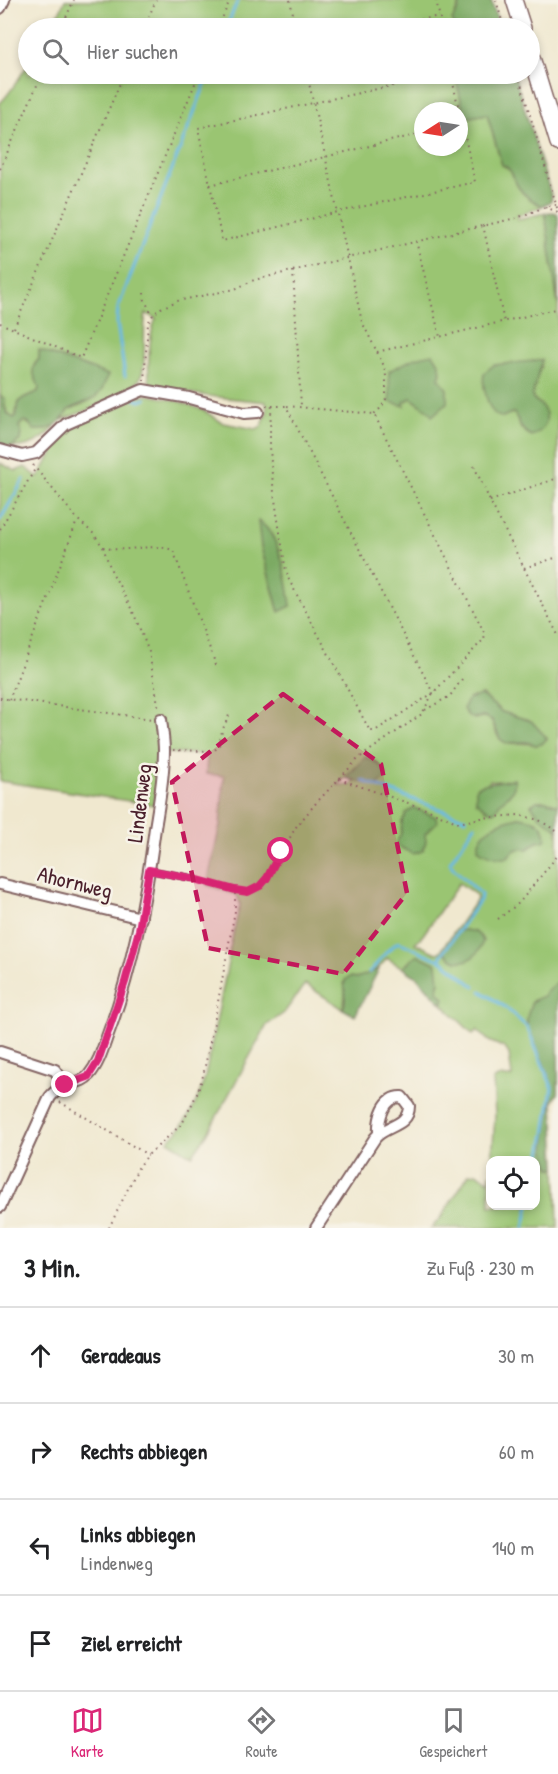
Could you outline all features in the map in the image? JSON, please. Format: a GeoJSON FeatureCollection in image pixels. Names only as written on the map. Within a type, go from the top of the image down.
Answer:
{"type":"FeatureCollection","features":[{"type":"Feature","properties":{"kind":"main road"},"geometry":{"type":"LineString","coordinates":[[514,0],[520,18]]}},
{"type":"Feature","properties":{"kind":"main road"},"geometry":{"type":"LineString","coordinates":[[540,83],[557,138]]}},
{"type":"Feature","properties":{"kind":"street"},"geometry":{"type":"LineString","coordinates":[[0,8],[4,0]]}},
{"type":"Feature","properties":{"kind":"street"},"geometry":{"type":"LineString","coordinates":[[0,450],[30,456],[42,448],[66,424],[143,390],[189,398],[244,413],[258,412]]}},
{"type":"Feature","properties":{"kind":"street","name":"Lindenweg"},"geometry":{"type":"LineString","coordinates":[[0,1207],[50,1097],[55,1090],[88,1077],[98,1061],[125,982],[141,918],[163,771],[164,750],[160,719]]}},
{"type":"Feature","properties":{"kind":"street","name":"Ahornweg"},"geometry":{"type":"LineString","coordinates":[[0,884],[141,918]]}},
{"type":"Feature","properties":{"kind":"street"},"geometry":{"type":"LineString","coordinates":[[0,1052],[55,1070],[65,1085]]}},
{"type":"Feature","properties":{"kind":"street"},"geometry":{"type":"LineString","coordinates":[[316,1228],[379,1133]]}},
{"type":"Feature","properties":{"kind":"lane"},"geometry":{"type":"LineString","coordinates":[[149,870],[191,878]]}},
{"type":"Feature","properties":{"kind":"path"},"geometry":{"type":"LineString","coordinates":[[66,18],[74,0]]}},
{"type":"Feature","properties":{"kind":"path"},"geometry":{"type":"LineString","coordinates":[[148,18],[156,0]]}},
{"type":"Feature","properties":{"kind":"path"},"geometry":{"type":"LineString","coordinates":[[222,18],[230,0]]}},
{"type":"Feature","properties":{"kind":"path"},"geometry":{"type":"LineString","coordinates":[[290,0],[294,18]]}},
{"type":"Feature","properties":{"kind":"path"},"geometry":{"type":"LineString","coordinates":[[429,18],[439,16],[436,0]]}},
{"type":"Feature","properties":{"kind":"path"},"geometry":{"type":"LineString","coordinates":[[496,0],[501,18]]}},
{"type":"Feature","properties":{"kind":"path"},"geometry":{"type":"LineString","coordinates":[[0,170],[38,84]]}},
{"type":"Feature","properties":{"kind":"path"},"geometry":{"type":"LineString","coordinates":[[14,328],[120,84]]}},
{"type":"Feature","properties":{"kind":"path"},"geometry":{"type":"LineString","coordinates":[[0,323],[81,358],[196,84]]}},
{"type":"Feature","properties":{"kind":"path"},"geometry":{"type":"LineString","coordinates":[[309,84],[362,321],[386,376],[386,399],[374,414],[272,405],[270,422],[272,474],[285,566],[290,580],[370,731],[375,731],[433,693],[484,639],[485,634],[374,414]]}},
{"type":"Feature","properties":{"kind":"path"},"geometry":{"type":"LineString","coordinates":[[398,84],[198,128],[222,241],[338,212],[475,182],[468,154]]}},
{"type":"Feature","properties":{"kind":"path"},"geometry":{"type":"LineString","coordinates":[[453,84],[456,102]]}},
{"type":"Feature","properties":{"kind":"path"},"geometry":{"type":"LineString","coordinates":[[521,84],[558,212]]}},
{"type":"Feature","properties":{"kind":"path"},"geometry":{"type":"LineString","coordinates":[[210,185],[414,136]]}},
{"type":"Feature","properties":{"kind":"path"},"geometry":{"type":"LineString","coordinates":[[551,204],[554,199]]}},
{"type":"Feature","properties":{"kind":"path"},"geometry":{"type":"LineString","coordinates":[[143,390],[148,323],[161,308],[177,301],[235,289],[254,280],[516,218],[551,204],[556,205]]}},
{"type":"Feature","properties":{"kind":"path"},"geometry":{"type":"LineString","coordinates":[[544,207],[558,212]]}},
{"type":"Feature","properties":{"kind":"path"},"geometry":{"type":"LineString","coordinates":[[483,224],[504,322]]}},
{"type":"Feature","properties":{"kind":"path"},"geometry":{"type":"LineString","coordinates":[[416,241],[440,336]]}},
{"type":"Feature","properties":{"kind":"path"},"geometry":{"type":"LineString","coordinates":[[293,271],[302,406]]}},
{"type":"Feature","properties":{"kind":"path"},"geometry":{"type":"LineString","coordinates":[[144,293],[145,301],[153,315]]}},
{"type":"Feature","properties":{"kind":"path"},"geometry":{"type":"LineString","coordinates":[[377,351],[555,309]]}},
{"type":"Feature","properties":{"kind":"path"},"geometry":{"type":"LineString","coordinates":[[286,406],[433,693]]}},
{"type":"Feature","properties":{"kind":"path"},"geometry":{"type":"LineString","coordinates":[[0,698],[136,718],[160,719],[149,652],[134,614],[102,547],[94,534],[78,520],[35,469],[30,456]]}},
{"type":"Feature","properties":{"kind":"path"},"geometry":{"type":"LineString","coordinates":[[474,466],[558,635]]}},
{"type":"Feature","properties":{"kind":"path"},"geometry":{"type":"LineString","coordinates":[[0,529],[35,469]]}},
{"type":"Feature","properties":{"kind":"path"},"geometry":{"type":"LineString","coordinates":[[490,501],[558,478]]}},
{"type":"Feature","properties":{"kind":"path"},"geometry":{"type":"LineString","coordinates":[[9,700],[78,520]]}},
{"type":"Feature","properties":{"kind":"path"},"geometry":{"type":"LineString","coordinates":[[102,547],[113,550],[159,547],[173,550],[216,665]]}},
{"type":"Feature","properties":{"kind":"path"},"geometry":{"type":"LineString","coordinates":[[524,568],[558,557]]}},
{"type":"Feature","properties":{"kind":"path"},"geometry":{"type":"LineString","coordinates":[[191,878],[248,892],[260,886],[267,878],[296,827],[359,758],[425,710],[450,696],[462,680]]}},
{"type":"Feature","properties":{"kind":"path"},"geometry":{"type":"LineString","coordinates":[[425,710],[433,693]]}},
{"type":"Feature","properties":{"kind":"path"},"geometry":{"type":"LineString","coordinates":[[164,750],[209,751],[216,749],[230,713]]}},
{"type":"Feature","properties":{"kind":"path"},"geometry":{"type":"LineString","coordinates":[[339,779],[430,811],[459,824],[481,818],[519,815],[539,820],[558,832]]}},
{"type":"Feature","properties":{"kind":"path"},"geometry":{"type":"LineString","coordinates":[[498,919],[519,903],[558,855]]}},
{"type":"Feature","properties":{"kind":"path"},"geometry":{"type":"LineString","coordinates":[[109,1228],[138,1168],[148,1155],[182,1124],[197,1094],[203,1077],[235,910],[235,890]]}},
{"type":"Feature","properties":{"kind":"path"},"geometry":{"type":"LineString","coordinates":[[50,1097],[76,1110],[148,1155]]}},
{"type":"Feature","properties":{"kind":"highlighted area"},"geometry":{"type":"Polygon","coordinates":[[[283,694],[381,764],[407,893],[343,974],[208,948],[172,782],[283,694]]]}},
{"type":"Feature","properties":{"kind":"green space"},"geometry":{"type":"Polygon","coordinates":[[[65,0],[460,0],[454,18],[57,18],[65,0]]]}},
{"type":"Feature","properties":{"kind":"green space"},"geometry":{"type":"Polygon","coordinates":[[[460,0],[491,0],[497,18],[453,18],[459,9],[460,0]]]}},
{"type":"Feature","properties":{"kind":"green space"},"geometry":{"type":"Polygon","coordinates":[[[18,80],[18,84],[457,84],[461,102],[414,102],[414,156],[468,156],[468,117],[487,114],[502,165],[511,171],[524,194],[543,206],[517,216],[518,219],[545,213],[558,305],[558,805],[537,801],[534,808],[540,817],[558,829],[558,982],[541,998],[527,1017],[527,1027],[552,1087],[545,1135],[551,1168],[556,1168],[558,1228],[431,1228],[440,1219],[469,1174],[476,1173],[486,1179],[486,1210],[540,1210],[540,1156],[492,1156],[495,1115],[493,1080],[498,1077],[512,1077],[509,1054],[505,1048],[489,1041],[477,1030],[473,1034],[442,1004],[444,998],[438,992],[439,982],[412,959],[403,968],[387,958],[371,973],[356,978],[350,977],[344,983],[346,991],[343,1009],[305,984],[284,1013],[267,1025],[207,1134],[192,1156],[168,1141],[191,1112],[205,1077],[240,904],[237,895],[207,885],[220,825],[224,776],[206,774],[207,754],[160,753],[154,805],[0,781],[0,463],[16,471],[25,467],[38,477],[69,427],[137,396],[150,395],[178,401],[203,410],[223,423],[256,429],[262,426],[267,412],[266,402],[152,387],[149,374],[149,354],[156,319],[146,313],[142,374],[129,390],[107,402],[63,420],[68,410],[95,396],[105,380],[39,350],[39,359],[34,365],[39,389],[35,394],[23,398],[17,407],[16,416],[14,418],[10,416],[0,395],[0,103],[18,80]],[[433,355],[404,402],[411,398],[431,412],[442,384],[439,378],[441,372],[433,355]],[[542,365],[499,416],[515,413],[521,429],[541,405],[532,397],[535,381],[542,365]],[[272,533],[261,547],[279,612],[275,545],[272,533]],[[482,695],[472,697],[474,719],[482,717],[491,720],[496,733],[503,741],[536,745],[547,739],[531,721],[502,712],[482,695]],[[366,758],[338,785],[351,785],[353,781],[363,781],[377,786],[386,774],[377,762],[366,758]],[[490,780],[486,810],[509,795],[501,782],[490,780]],[[519,817],[500,823],[491,829],[478,844],[512,851],[522,847],[537,821],[519,817]],[[459,883],[415,943],[436,953],[440,952],[477,899],[476,895],[459,883]]]}},
{"type":"Feature","properties":{"kind":"green space"},"geometry":{"type":"Polygon","coordinates":[[[457,84],[517,84],[552,198],[550,202],[543,206],[527,197],[519,188],[511,171],[502,165],[487,114],[468,117],[468,102],[461,102],[457,84]]]}},
{"type":"Feature","properties":{"kind":"green space"},"geometry":{"type":"Polygon","coordinates":[[[545,213],[557,213],[558,217],[558,305],[545,213]]]}},
{"type":"Feature","properties":{"kind":"green space"},"geometry":{"type":"Polygon","coordinates":[[[39,350],[108,375],[102,390],[95,398],[68,410],[59,423],[45,430],[34,430],[28,422],[24,421],[19,426],[22,435],[20,440],[12,447],[0,445],[0,395],[5,399],[7,412],[14,418],[20,401],[38,392],[39,387],[33,370],[39,359],[39,350]]]}},
{"type":"Feature","properties":{"kind":"green space"},"geometry":{"type":"Polygon","coordinates":[[[433,354],[440,366],[439,378],[447,389],[447,403],[432,416],[411,398],[404,402],[405,406],[390,402],[389,371],[415,358],[433,354]]]}},
{"type":"Feature","properties":{"kind":"green space"},"geometry":{"type":"Polygon","coordinates":[[[542,360],[532,397],[542,406],[546,420],[543,428],[532,436],[523,429],[514,413],[502,417],[493,412],[485,392],[484,373],[494,365],[542,360]]]}},
{"type":"Feature","properties":{"kind":"green space"},"geometry":{"type":"Polygon","coordinates":[[[24,421],[39,430],[56,425],[37,442],[12,447],[20,440],[19,426],[24,421]]]}},
{"type":"Feature","properties":{"kind":"green space"},"geometry":{"type":"Polygon","coordinates":[[[258,521],[272,536],[285,572],[291,606],[279,612],[261,547],[258,521]]]}},
{"type":"Feature","properties":{"kind":"green space"},"geometry":{"type":"Polygon","coordinates":[[[481,695],[502,712],[531,721],[547,738],[542,744],[536,745],[526,742],[506,743],[500,739],[492,720],[483,716],[471,717],[463,709],[468,699],[481,695]]]}},
{"type":"Feature","properties":{"kind":"green space"},"geometry":{"type":"Polygon","coordinates":[[[366,757],[384,770],[386,778],[377,786],[345,778],[366,757]]]}},
{"type":"Feature","properties":{"kind":"green space"},"geometry":{"type":"Polygon","coordinates":[[[514,779],[513,789],[495,811],[491,812],[476,801],[476,787],[514,779]]]}},
{"type":"Feature","properties":{"kind":"green space"},"geometry":{"type":"Polygon","coordinates":[[[537,801],[558,805],[558,829],[540,817],[531,805],[537,801]]]}},
{"type":"Feature","properties":{"kind":"green space"},"geometry":{"type":"Polygon","coordinates":[[[414,808],[436,817],[437,822],[425,834],[426,841],[423,851],[413,854],[398,846],[397,842],[406,813],[414,808]]]}},
{"type":"Feature","properties":{"kind":"green space"},"geometry":{"type":"Polygon","coordinates":[[[519,817],[538,822],[545,833],[544,841],[537,842],[528,849],[516,850],[507,858],[492,856],[478,849],[482,836],[487,831],[499,823],[519,817]]]}},
{"type":"Feature","properties":{"kind":"green space"},"geometry":{"type":"Polygon","coordinates":[[[459,931],[475,932],[483,941],[472,958],[455,960],[444,951],[459,931]]]}},
{"type":"Feature","properties":{"kind":"green space"},"geometry":{"type":"Polygon","coordinates":[[[418,955],[437,964],[438,991],[444,998],[442,1004],[417,977],[403,968],[418,955]]]}},
{"type":"Feature","properties":{"kind":"green space"},"geometry":{"type":"Polygon","coordinates":[[[379,969],[355,1016],[343,1009],[345,980],[379,969]]]}},
{"type":"Feature","properties":{"kind":"green space"},"geometry":{"type":"Polygon","coordinates":[[[558,982],[558,1093],[553,1102],[556,1168],[551,1168],[547,1159],[545,1139],[552,1089],[527,1027],[527,1017],[532,1001],[544,996],[558,982]]]}},
{"type":"Feature","properties":{"kind":"waterway"},"geometry":{"type":"LineString","coordinates":[[230,18],[238,0]]}},
{"type":"Feature","properties":{"kind":"waterway"},"geometry":{"type":"LineString","coordinates":[[125,376],[117,323],[118,308],[205,84]]}},
{"type":"Feature","properties":{"kind":"waterway"},"geometry":{"type":"LineString","coordinates":[[135,399],[140,401],[146,399]]}},
{"type":"Feature","properties":{"kind":"waterway"},"geometry":{"type":"LineString","coordinates":[[0,520],[24,479]]}},
{"type":"Feature","properties":{"kind":"waterway"},"geometry":{"type":"LineString","coordinates":[[363,781],[466,819]]}},
{"type":"Feature","properties":{"kind":"waterway"},"geometry":{"type":"LineString","coordinates":[[440,960],[480,900],[481,894],[453,868],[450,862],[475,825]]}},
{"type":"Feature","properties":{"kind":"waterway"},"geometry":{"type":"LineString","coordinates":[[369,972],[399,942],[444,962],[475,987]]}},
{"type":"Feature","properties":{"kind":"waterway"},"geometry":{"type":"LineString","coordinates":[[481,991],[505,1007],[527,1027],[552,1087],[540,1158]]}},
{"type":"Feature","properties":{"kind":"waterway"},"geometry":{"type":"LineString","coordinates":[[524,1228],[528,1210]]}},
{"type":"Feature","properties":{"kind":"route"},"geometry":{"type":"LineString","coordinates":[[65,1085],[88,1077],[98,1061],[114,1020],[139,930],[149,870],[248,892],[260,886],[267,878],[281,851]]}}]}
